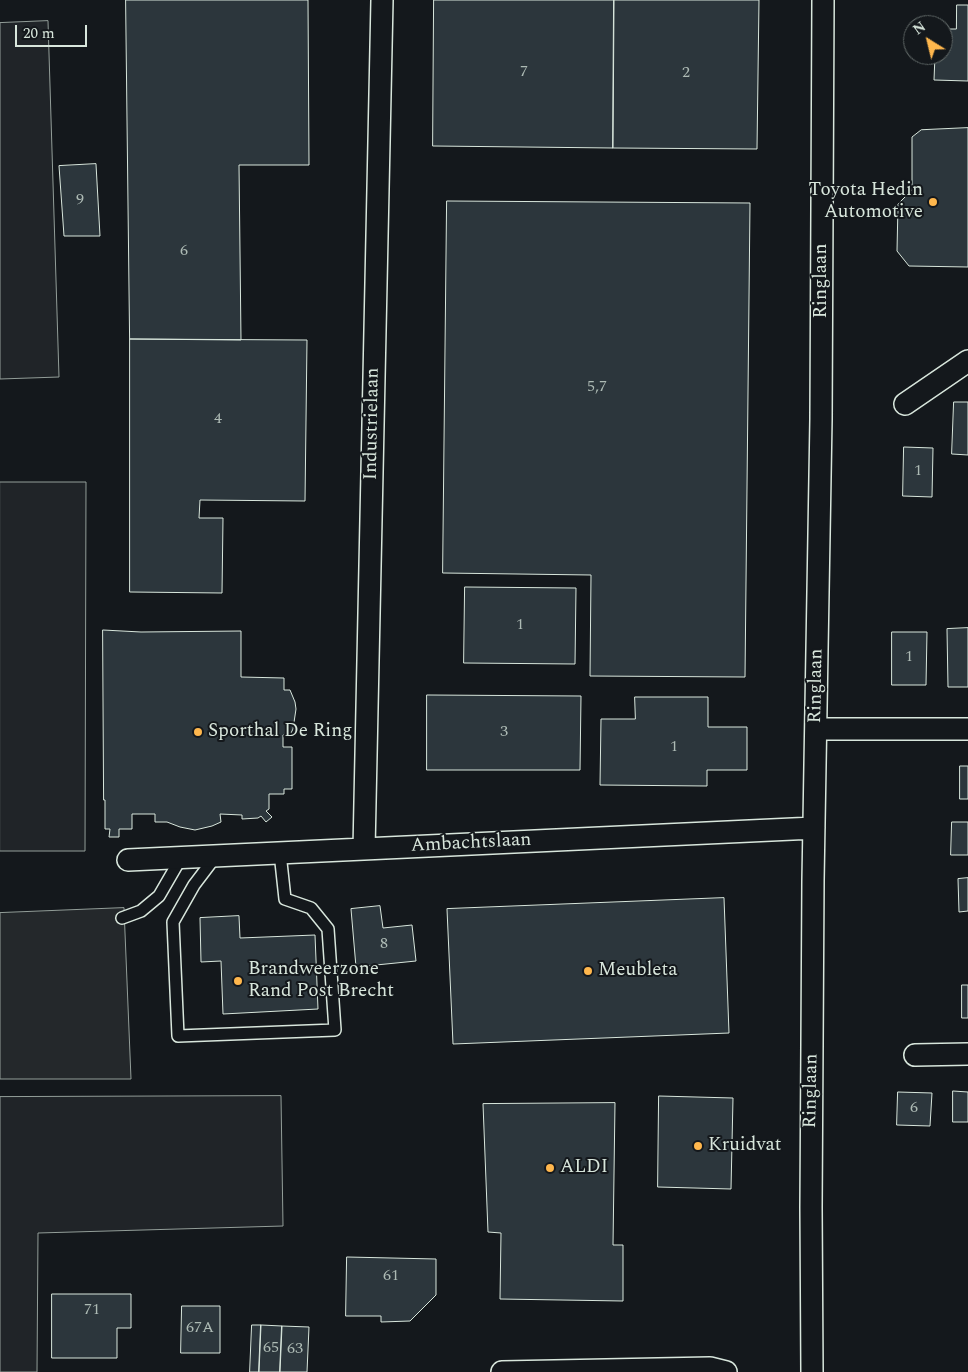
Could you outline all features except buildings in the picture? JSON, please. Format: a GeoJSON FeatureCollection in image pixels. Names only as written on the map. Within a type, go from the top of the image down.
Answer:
{"type":"FeatureCollection","features":[{"type":"Feature","properties":{"kind":"street","name":"Industrielaan"},"geometry":{"type":"LineString","coordinates":[[364,849],[382,0]]}},
{"type":"Feature","properties":{"kind":"street","name":"Ringlaan"},"geometry":{"type":"LineString","coordinates":[[812,1372],[811,1207],[814,828],[821,409],[823,0]]}},
{"type":"Feature","properties":{"kind":"street"},"geometry":{"type":"LineString","coordinates":[[905,404],[968,361]]}},
{"type":"Feature","properties":{"kind":"street"},"geometry":{"type":"LineString","coordinates":[[816,729],[968,729]]}},
{"type":"Feature","properties":{"kind":"street","name":"Ambachtslaan"},"geometry":{"type":"LineString","coordinates":[[128,860],[814,828]]}},
{"type":"Feature","properties":{"kind":"street"},"geometry":{"type":"LineString","coordinates":[[914,1055],[968,1054]]}},
{"type":"Feature","properties":{"kind":"street"},"geometry":{"type":"LineString","coordinates":[[502,1372],[710,1368],[726,1372]]}},
{"type":"Feature","properties":{"kind":"lane"},"geometry":{"type":"LineString","coordinates":[[216,856],[194,885],[173,922],[178,1036],[335,1030],[328,929],[311,908],[284,899],[280,853]]}},
{"type":"Feature","properties":{"kind":"lane"},"geometry":{"type":"LineString","coordinates":[[122,918],[141,911],[160,896],[181,858]]}},
{"type":"Feature","properties":{"kind":"shaded area"},"geometry":{"type":"Polygon","coordinates":[[[48,21],[59,377],[0,379],[0,23],[48,21]]]}},
{"type":"Feature","properties":{"kind":"shaded area"},"geometry":{"type":"Polygon","coordinates":[[[0,482],[86,482],[85,851],[0,851],[0,482]]]}},
{"type":"Feature","properties":{"kind":"shaded area"},"geometry":{"type":"Polygon","coordinates":[[[124,908],[131,1079],[0,1079],[0,913],[124,908]]]}},
{"type":"Feature","properties":{"kind":"shaded area"},"geometry":{"type":"Polygon","coordinates":[[[281,1096],[283,1226],[38,1233],[37,1372],[0,1372],[0,1097],[281,1096]]]}},
{"type":"Feature","properties":{"kind":"place","name":"Toyota Hedin Automotive"},"geometry":{"type":"Point","coordinates":[933,202]}},
{"type":"Feature","properties":{"kind":"place","name":"Sporthal De Ring"},"geometry":{"type":"Point","coordinates":[198,732]}},
{"type":"Feature","properties":{"kind":"place","name":"Meubleta"},"geometry":{"type":"Point","coordinates":[588,971]}},
{"type":"Feature","properties":{"kind":"place","name":"Brandweerzone Rand Post Brecht"},"geometry":{"type":"Point","coordinates":[238,981]}},
{"type":"Feature","properties":{"kind":"place","name":"Kruidvat"},"geometry":{"type":"Point","coordinates":[698,1146]}},
{"type":"Feature","properties":{"kind":"place","name":"ALDI"},"geometry":{"type":"Point","coordinates":[550,1168]}}]}
